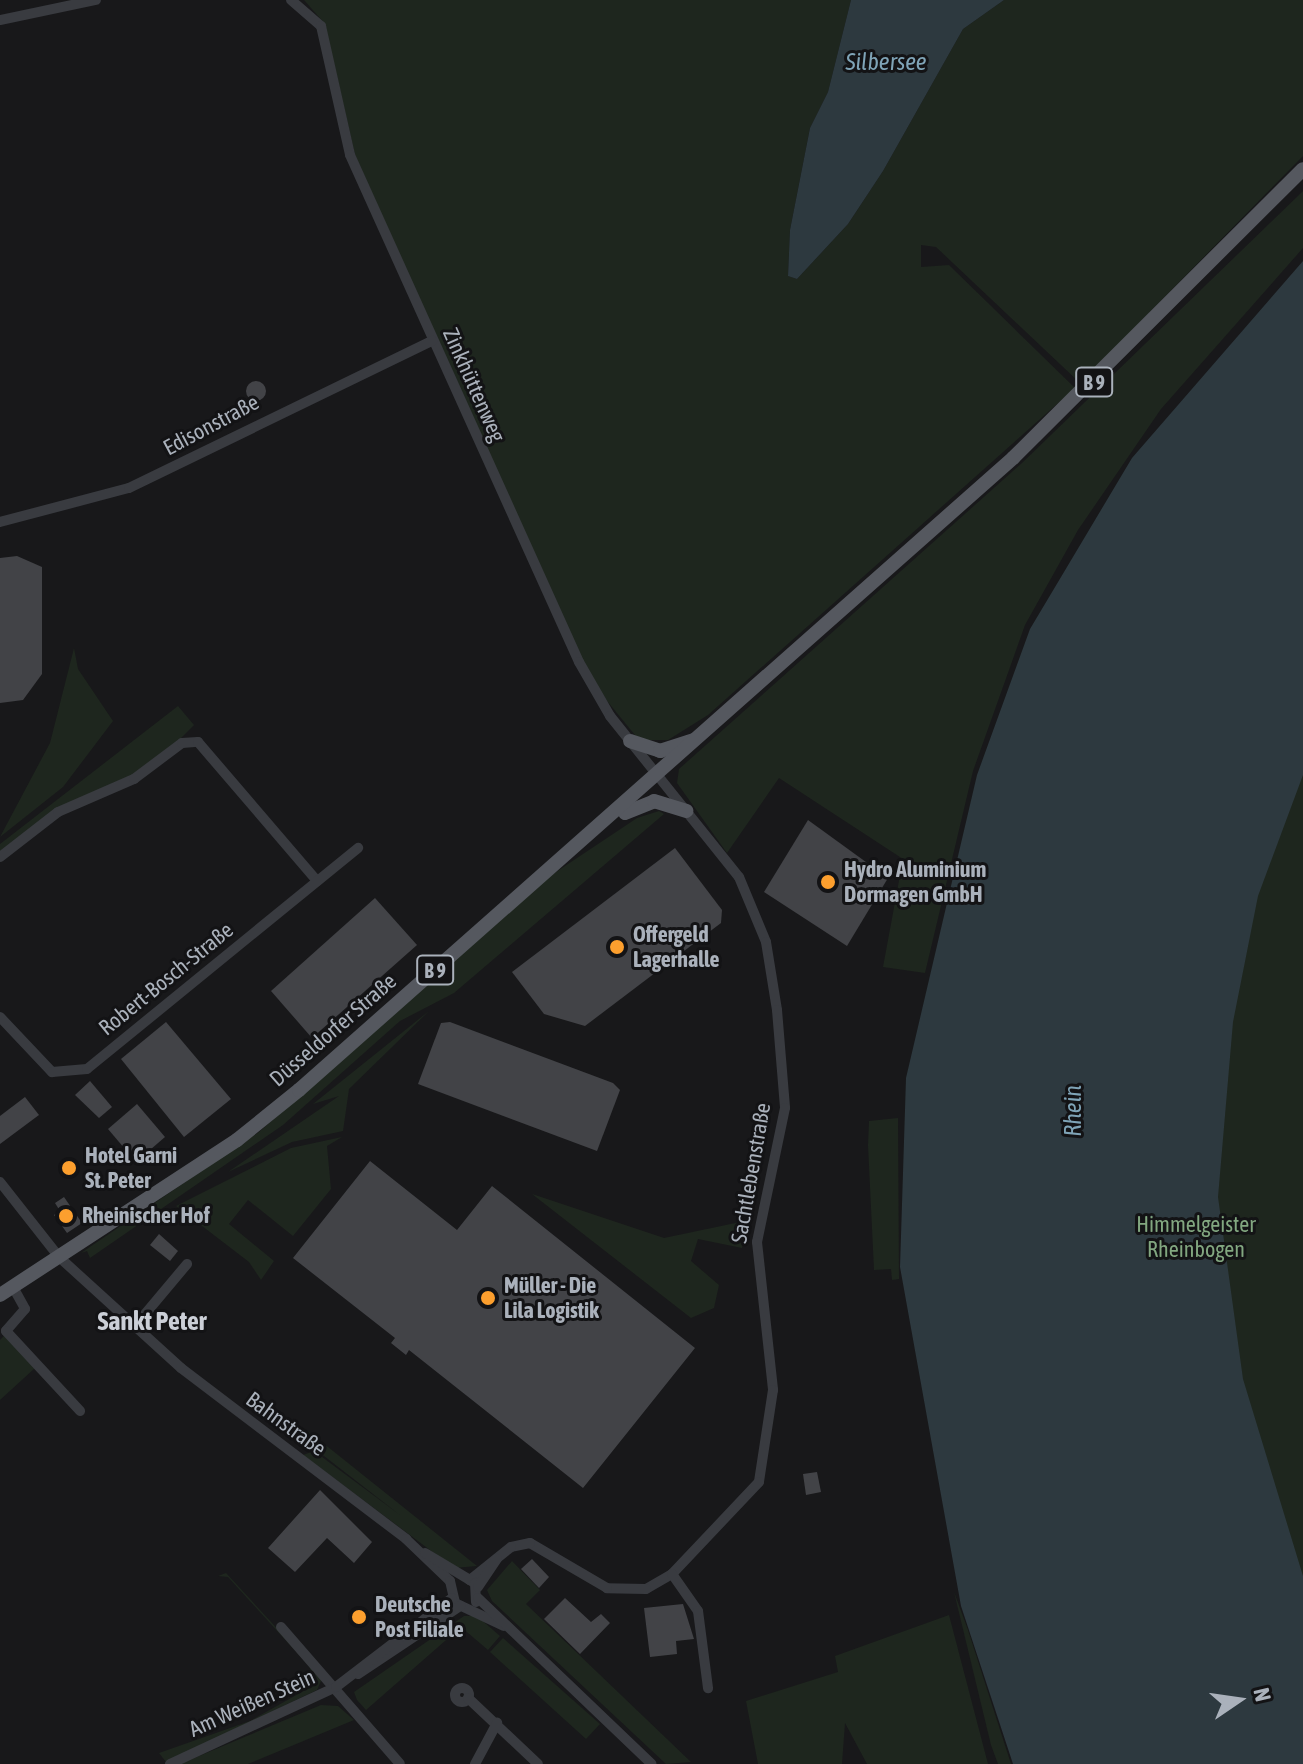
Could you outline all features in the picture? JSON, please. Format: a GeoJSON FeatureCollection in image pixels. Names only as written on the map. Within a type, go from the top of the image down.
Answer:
{"type":"FeatureCollection","features":[{"type":"Feature","properties":{"kind":"main road","name":"B 9"},"geometry":{"type":"LineString","coordinates":[[658,776],[1049,425],[1303,169]]}},
{"type":"Feature","properties":{"kind":"main road"},"geometry":{"type":"LineString","coordinates":[[630,741],[660,751],[704,735]]}},
{"type":"Feature","properties":{"kind":"main road","name":"Düsseldorfer Straße"},"geometry":{"type":"LineString","coordinates":[[6,1291],[264,1120],[658,776]]}},
{"type":"Feature","properties":{"kind":"main road"},"geometry":{"type":"LineString","coordinates":[[607,821],[654,801],[687,811]]}},
{"type":"Feature","properties":{"kind":"street"},"geometry":{"type":"LineString","coordinates":[[0,20],[96,0]]}},
{"type":"Feature","properties":{"kind":"street","name":"Zinkhüttenweg"},"geometry":{"type":"LineString","coordinates":[[291,0],[321,26],[343,138],[584,673],[658,776]]}},
{"type":"Feature","properties":{"kind":"street","name":"Edisonstraße"},"geometry":{"type":"LineString","coordinates":[[0,522],[129,488],[432,341]]}},
{"type":"Feature","properties":{"kind":"street"},"geometry":{"type":"LineString","coordinates":[[0,857],[58,812],[134,779],[191,742],[206,746],[317,881]]}},
{"type":"Feature","properties":{"kind":"street","name":"Sachtlebenstraße"},"geometry":{"type":"LineString","coordinates":[[467,1594],[499,1556],[516,1545],[541,1545],[588,1579],[620,1592],[646,1589],[672,1574],[754,1491],[765,1466],[773,1390],[757,1242],[785,1108],[766,942],[738,875],[658,776]]}},
{"type":"Feature","properties":{"kind":"street","name":"Robert-Bosch-Straße"},"geometry":{"type":"LineString","coordinates":[[0,1017],[42,1065],[76,1074],[358,848]]}},
{"type":"Feature","properties":{"kind":"street","name":"Bahnstraße"},"geometry":{"type":"LineString","coordinates":[[0,1182],[59,1257],[135,1326],[232,1410],[417,1549],[652,1764]]}},
{"type":"Feature","properties":{"kind":"street"},"geometry":{"type":"LineString","coordinates":[[135,1326],[187,1264]]}},
{"type":"Feature","properties":{"kind":"street","name":"Düsseldorfer Straße"},"geometry":{"type":"LineString","coordinates":[[6,1291],[25,1309],[6,1331],[80,1411]]}},
{"type":"Feature","properties":{"kind":"street","name":"Bahnstraße"},"geometry":{"type":"LineString","coordinates":[[417,1549],[453,1585],[467,1594]]}},
{"type":"Feature","properties":{"kind":"street"},"geometry":{"type":"LineString","coordinates":[[672,1574],[698,1611],[708,1688]]}},
{"type":"Feature","properties":{"kind":"street","name":"Am Weißen Stein"},"geometry":{"type":"LineString","coordinates":[[170,1764],[336,1687],[467,1594]]}},
{"type":"Feature","properties":{"kind":"street"},"geometry":{"type":"LineString","coordinates":[[281,1627],[400,1764]]}},
{"type":"Feature","properties":{"kind":"street"},"geometry":{"type":"LineString","coordinates":[[468,1698],[538,1764]]}},
{"type":"Feature","properties":{"kind":"street"},"geometry":{"type":"LineString","coordinates":[[475,1764],[497,1723]]}},
{"type":"Feature","properties":{"kind":"shaded area"},"geometry":{"type":"Polygon","coordinates":[[[304,0],[851,0],[828,92],[810,128],[790,230],[788,276],[797,279],[848,224],[883,171],[963,29],[1004,0],[1303,0],[1303,156],[1080,383],[936,247],[921,245],[921,267],[949,265],[1075,388],[708,715],[668,740],[639,740],[594,685],[572,638],[355,155],[325,24],[304,0]]]}},
{"type":"Feature","properties":{"kind":"shaded area"},"geometry":{"type":"Polygon","coordinates":[[[1303,191],[1303,248],[1161,409],[1078,530],[1025,625],[973,771],[925,973],[883,967],[903,859],[779,778],[727,853],[677,783],[679,769],[1022,463],[1303,191]]]}},
{"type":"Feature","properties":{"kind":"shaded area"},"geometry":{"type":"Polygon","coordinates":[[[1303,546],[1303,1764],[1208,1764],[1143,1601],[1303,546]]]}},
{"type":"Feature","properties":{"kind":"shaded area"},"geometry":{"type":"Polygon","coordinates":[[[74,648],[78,669],[113,721],[63,787],[0,837],[50,743],[74,648]]]}},
{"type":"Feature","properties":{"kind":"shaded area"},"geometry":{"type":"Polygon","coordinates":[[[178,706],[194,725],[178,741],[131,777],[62,806],[0,852],[0,844],[178,706]]]}},
{"type":"Feature","properties":{"kind":"shaded area"},"geometry":{"type":"Polygon","coordinates":[[[659,811],[664,814],[454,993],[400,1021],[283,1125],[90,1258],[87,1251],[81,1253],[259,1132],[547,878],[637,818],[659,811]]]}},
{"type":"Feature","properties":{"kind":"shaded area"},"geometry":{"type":"Polygon","coordinates":[[[429,1011],[349,1089],[343,1131],[292,1142],[228,1172],[339,1096],[313,1104],[429,1011]]]}},
{"type":"Feature","properties":{"kind":"shaded area"},"geometry":{"type":"Polygon","coordinates":[[[898,1118],[899,1279],[892,1280],[891,1269],[874,1270],[868,1145],[869,1121],[898,1118]]]}},
{"type":"Feature","properties":{"kind":"shaded area"},"geometry":{"type":"Polygon","coordinates":[[[342,1137],[327,1146],[331,1189],[293,1236],[248,1200],[229,1224],[274,1261],[261,1280],[249,1262],[176,1206],[291,1148],[342,1137]]]}},
{"type":"Feature","properties":{"kind":"shaded area"},"geometry":{"type":"Polygon","coordinates":[[[532,1194],[664,1238],[745,1221],[742,1248],[698,1239],[691,1261],[719,1285],[714,1308],[691,1318],[532,1194]]]}},
{"type":"Feature","properties":{"kind":"shaded area"},"geometry":{"type":"Polygon","coordinates":[[[5,1335],[35,1368],[0,1400],[0,1340],[5,1335]]]}},
{"type":"Feature","properties":{"kind":"shaded area"},"geometry":{"type":"Polygon","coordinates":[[[308,1431],[477,1566],[454,1568],[303,1455],[314,1451],[400,1515],[315,1449],[297,1444],[308,1431]]]}},
{"type":"Feature","properties":{"kind":"shaded area"},"geometry":{"type":"Polygon","coordinates":[[[512,1561],[540,1590],[526,1604],[691,1762],[666,1764],[492,1601],[487,1590],[512,1561]]]}},
{"type":"Feature","properties":{"kind":"shaded area"},"geometry":{"type":"Polygon","coordinates":[[[226,1573],[319,1674],[321,1681],[317,1690],[166,1762],[159,1753],[250,1721],[316,1684],[309,1666],[228,1577],[218,1576],[226,1573]]]}},
{"type":"Feature","properties":{"kind":"shaded area"},"geometry":{"type":"Polygon","coordinates":[[[954,1592],[1011,1764],[998,1764],[991,1745],[954,1592]]]}},
{"type":"Feature","properties":{"kind":"shaded area"},"geometry":{"type":"Polygon","coordinates":[[[949,1615],[988,1764],[867,1764],[845,1723],[842,1764],[758,1764],[746,1701],[838,1672],[835,1656],[949,1615]]]}},
{"type":"Feature","properties":{"kind":"shaded area"},"geometry":{"type":"Polygon","coordinates":[[[464,1616],[477,1616],[500,1636],[488,1650],[461,1627],[366,1710],[357,1700],[354,1692],[464,1616]]]}},
{"type":"Feature","properties":{"kind":"shaded area"},"geometry":{"type":"Polygon","coordinates":[[[503,1638],[600,1724],[586,1739],[490,1652],[503,1638]]]}},
{"type":"Feature","properties":{"kind":"shaded area"},"geometry":{"type":"Polygon","coordinates":[[[321,1705],[338,1706],[354,1720],[248,1764],[180,1764],[321,1705]]]}},
{"type":"Feature","properties":{"kind":"water","name":"Silbersee"},"geometry":{"type":"Polygon","coordinates":[[[851,0],[1004,0],[963,29],[883,171],[848,224],[797,279],[788,276],[790,230],[810,128],[828,92],[851,0]]]}},
{"type":"Feature","properties":{"kind":"water","name":"Rhein"},"geometry":{"type":"Polygon","coordinates":[[[1303,261],[1303,775],[1258,896],[1233,1022],[1218,1197],[1243,1379],[1303,1576],[1303,1764],[1013,1764],[961,1606],[900,1267],[906,1078],[977,775],[1030,629],[1132,458],[1303,261]]]}},
{"type":"Feature","properties":{"kind":"building"},"geometry":{"type":"Polygon","coordinates":[[[256,381],[263,384],[266,391],[263,398],[256,401],[249,398],[246,391],[249,384],[256,381]]]}},
{"type":"Feature","properties":{"kind":"building"},"geometry":{"type":"Polygon","coordinates":[[[17,556],[42,567],[42,674],[23,700],[0,703],[0,558],[17,556]]]}},
{"type":"Feature","properties":{"kind":"building","name":"Hydro Aluminium Dormagen GmbH"},"geometry":{"type":"Polygon","coordinates":[[[808,820],[888,878],[847,946],[764,892],[808,820]]]}},
{"type":"Feature","properties":{"kind":"building","name":"Offergeld Lagerhalle"},"geometry":{"type":"Polygon","coordinates":[[[675,848],[722,910],[721,923],[585,1026],[544,1014],[512,972],[675,848]]]}},
{"type":"Feature","properties":{"kind":"building"},"geometry":{"type":"Polygon","coordinates":[[[375,898],[417,945],[312,1038],[271,991],[375,898]]]}},
{"type":"Feature","properties":{"kind":"building"},"geometry":{"type":"Polygon","coordinates":[[[166,1022],[231,1099],[184,1137],[121,1059],[166,1022]]]}},
{"type":"Feature","properties":{"kind":"building"},"geometry":{"type":"Polygon","coordinates":[[[450,1022],[613,1083],[620,1090],[597,1151],[418,1084],[441,1023],[450,1022]]]}},
{"type":"Feature","properties":{"kind":"building"},"geometry":{"type":"Polygon","coordinates":[[[90,1081],[112,1107],[99,1118],[75,1095],[90,1081]]]}},
{"type":"Feature","properties":{"kind":"building"},"geometry":{"type":"Polygon","coordinates":[[[25,1097],[39,1115],[0,1144],[0,1116],[25,1097]]]}},
{"type":"Feature","properties":{"kind":"building"},"geometry":{"type":"Polygon","coordinates":[[[137,1104],[165,1137],[136,1162],[108,1129],[137,1104]]]}},
{"type":"Feature","properties":{"kind":"building","name":"Müller - Die Lila Logistik"},"geometry":{"type":"Polygon","coordinates":[[[370,1161],[457,1230],[492,1186],[695,1348],[583,1488],[409,1350],[406,1355],[391,1343],[395,1338],[293,1258],[370,1161]]]}},
{"type":"Feature","properties":{"kind":"building","name":"Rheinischer Hof"},"geometry":{"type":"Polygon","coordinates":[[[64,1197],[82,1223],[67,1233],[54,1215],[60,1211],[55,1203],[64,1197]]]}},
{"type":"Feature","properties":{"kind":"building"},"geometry":{"type":"Polygon","coordinates":[[[159,1234],[178,1251],[170,1261],[150,1245],[159,1234]]]}},
{"type":"Feature","properties":{"kind":"building"},"geometry":{"type":"Polygon","coordinates":[[[817,1472],[821,1492],[806,1495],[803,1474],[817,1472]]]}},
{"type":"Feature","properties":{"kind":"building"},"geometry":{"type":"Polygon","coordinates":[[[320,1490],[372,1542],[354,1563],[327,1538],[295,1572],[268,1548],[320,1490]]]}},
{"type":"Feature","properties":{"kind":"building"},"geometry":{"type":"Polygon","coordinates":[[[532,1559],[549,1577],[539,1588],[521,1569],[532,1559]]]}},
{"type":"Feature","properties":{"kind":"building"},"geometry":{"type":"Polygon","coordinates":[[[565,1598],[591,1622],[601,1614],[610,1623],[580,1654],[544,1619],[565,1598]]]}},
{"type":"Feature","properties":{"kind":"building"},"geometry":{"type":"Polygon","coordinates":[[[683,1604],[694,1639],[676,1641],[677,1654],[650,1657],[644,1608],[683,1604]]]}},
{"type":"Feature","properties":{"kind":"place","name":"Hydro Aluminium Dormagen GmbH"},"geometry":{"type":"Point","coordinates":[828,882]}},
{"type":"Feature","properties":{"kind":"place","name":"Offergeld Lagerhalle"},"geometry":{"type":"Point","coordinates":[617,947]}},
{"type":"Feature","properties":{"kind":"place","name":"Hotel Garni St. Peter"},"geometry":{"type":"Point","coordinates":[69,1168]}},
{"type":"Feature","properties":{"kind":"place","name":"Rheinischer Hof"},"geometry":{"type":"Point","coordinates":[66,1216]}},
{"type":"Feature","properties":{"kind":"place","name":"Müller - Die Lila Logistik"},"geometry":{"type":"Point","coordinates":[488,1298]}},
{"type":"Feature","properties":{"kind":"place","name":"Deutsche Post Filiale"},"geometry":{"type":"Point","coordinates":[359,1617]}},
{"type":"Feature","properties":{"kind":"district","name":"Sankt Peter"},"geometry":{"type":"Point","coordinates":[152,1322]}},
{"type":"Feature","properties":{"kind":"park label","name":"Himmelgeister Rheinbogen"},"geometry":{"type":"Point","coordinates":[1196,1236]}}]}
